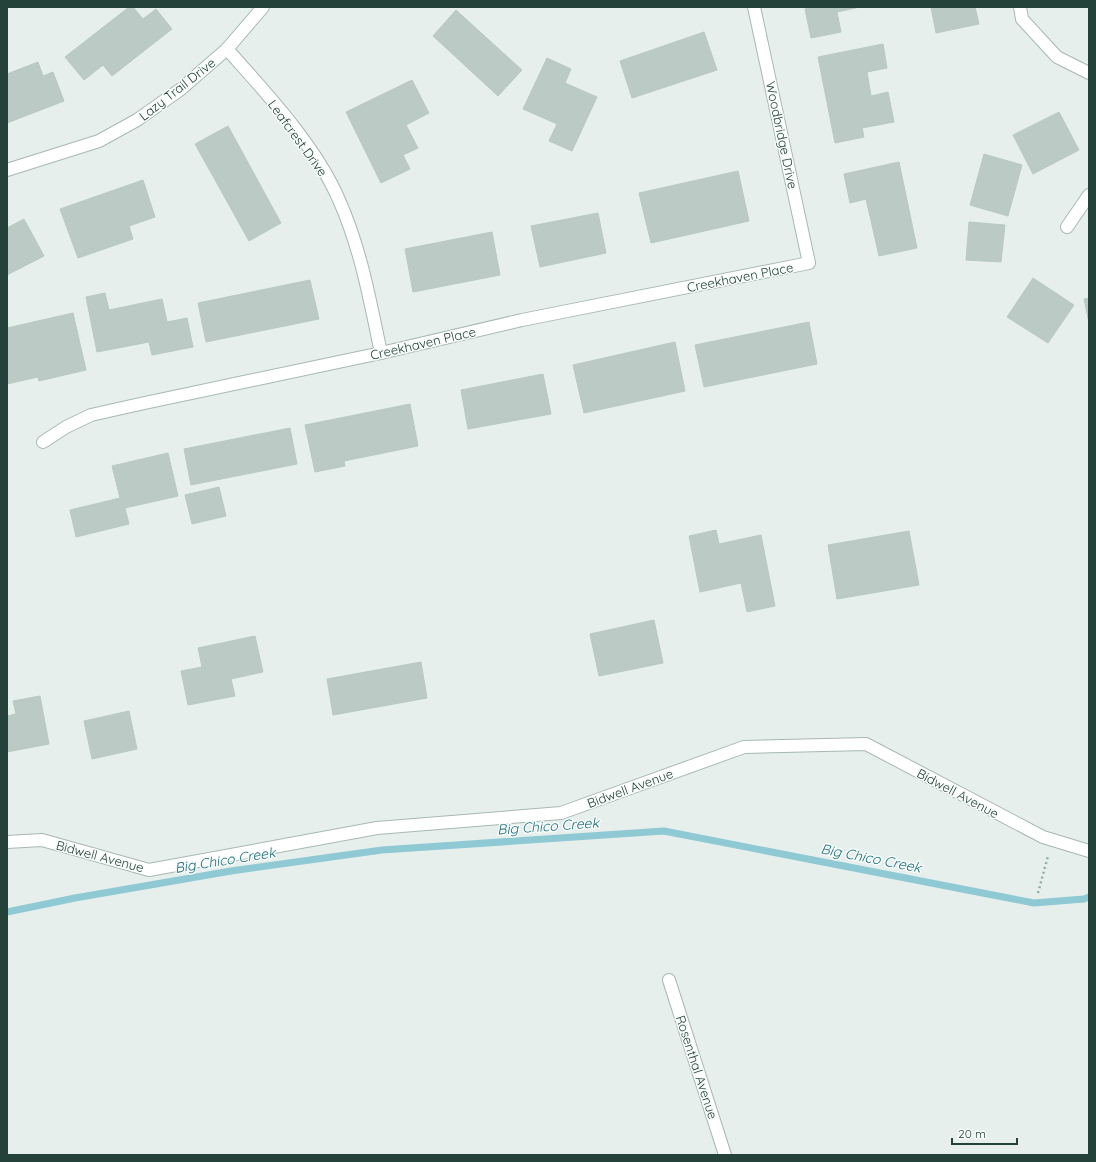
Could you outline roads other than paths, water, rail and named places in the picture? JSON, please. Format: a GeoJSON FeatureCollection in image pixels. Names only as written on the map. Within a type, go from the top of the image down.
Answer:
{"type":"FeatureCollection","features":[{"type":"Feature","properties":{"kind":"street","name":"Lazy Trail Drive"},"geometry":{"type":"LineString","coordinates":[[7,170],[99,141],[138,120],[181,89],[228,49],[263,7]]}},
{"type":"Feature","properties":{"kind":"street","name":"Woodbridge Drive"},"geometry":{"type":"LineString","coordinates":[[754,7],[809,264]]}},
{"type":"Feature","properties":{"kind":"street"},"geometry":{"type":"LineString","coordinates":[[1020,7],[1022,19],[1057,57],[1089,73]]}},
{"type":"Feature","properties":{"kind":"street","name":"Leafcrest Drive"},"geometry":{"type":"LineString","coordinates":[[228,49],[296,131],[319,163],[339,200],[356,244],[381,353]]}},
{"type":"Feature","properties":{"kind":"street"},"geometry":{"type":"LineString","coordinates":[[1067,227],[1089,195]]}},
{"type":"Feature","properties":{"kind":"street","name":"Creekhaven Place"},"geometry":{"type":"LineString","coordinates":[[42,442],[66,427],[91,416],[140,404],[381,353],[522,320],[809,264]]}},
{"type":"Feature","properties":{"kind":"street","name":"Bidwell Avenue"},"geometry":{"type":"LineString","coordinates":[[7,842],[42,840],[149,870],[376,828],[561,813],[744,747],[866,744],[1043,837],[1089,851]]}},
{"type":"Feature","properties":{"kind":"street","name":"Rosenthal Avenue"},"geometry":{"type":"LineString","coordinates":[[669,980],[725,1155]]}},
{"type":"Feature","properties":{"kind":"waterway","name":"Big Chico Creek"},"geometry":{"type":"LineString","coordinates":[[7,912],[75,898],[231,871],[382,850],[664,831],[1034,903],[1084,899],[1089,897]]}}]}
